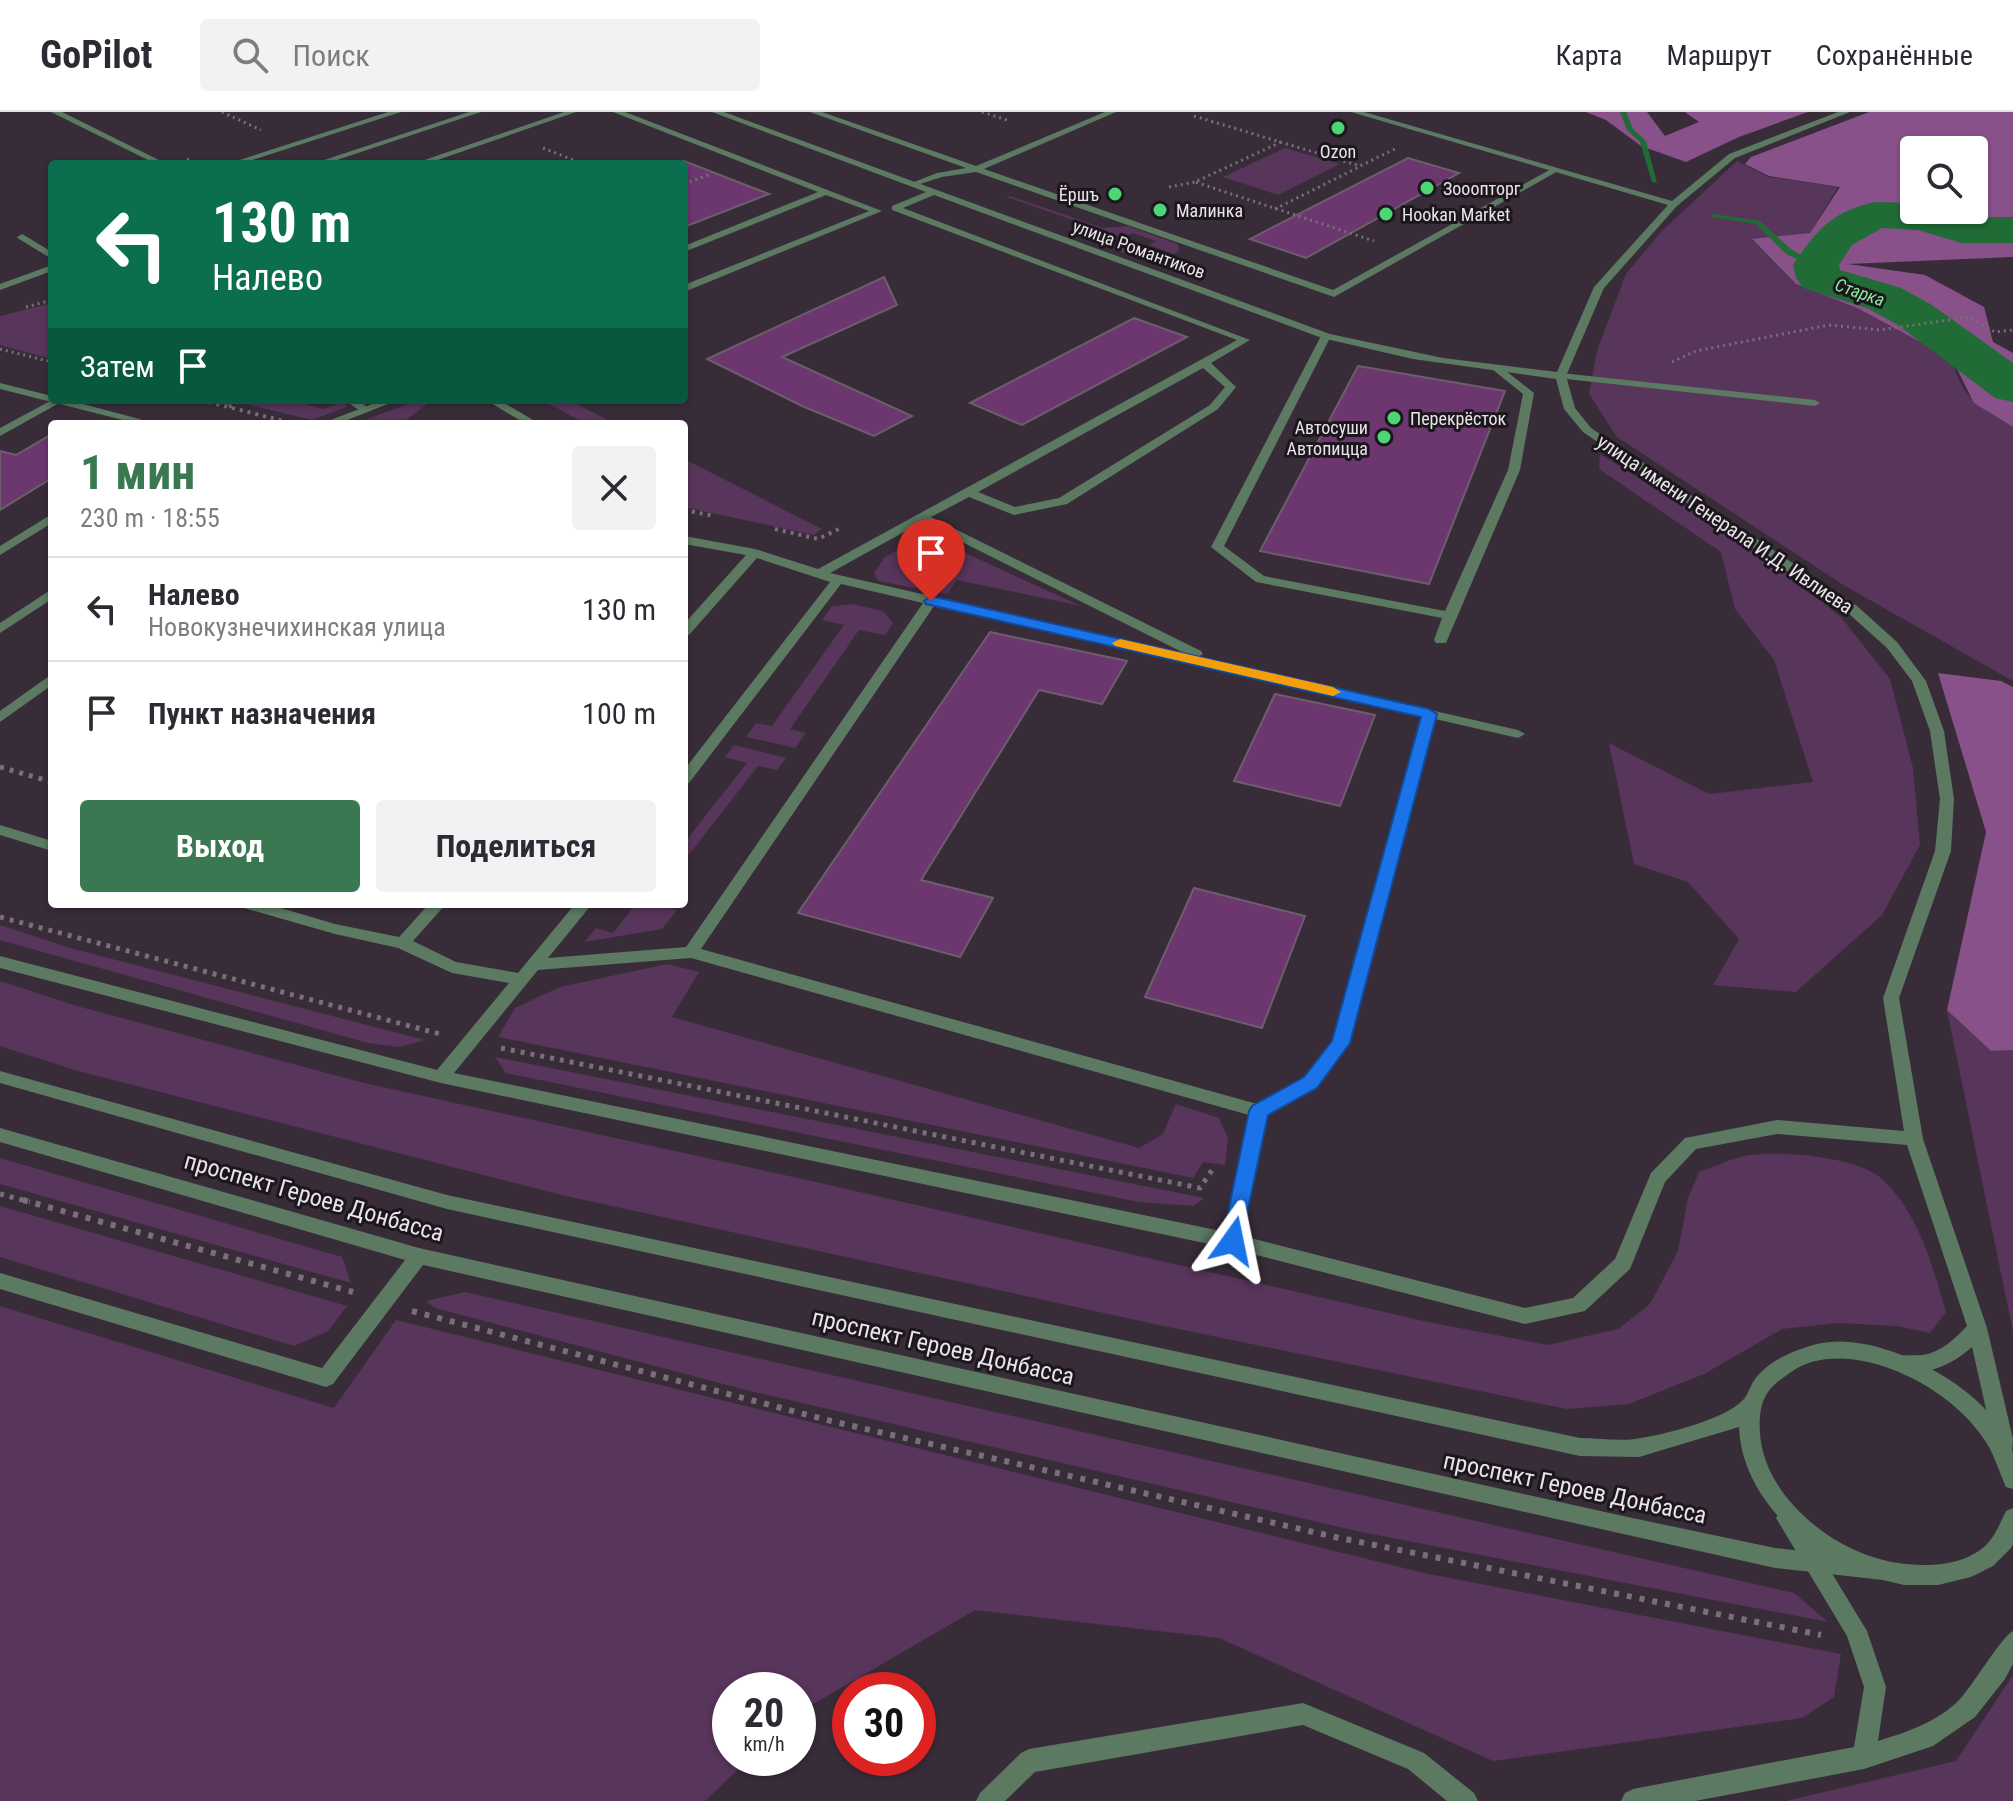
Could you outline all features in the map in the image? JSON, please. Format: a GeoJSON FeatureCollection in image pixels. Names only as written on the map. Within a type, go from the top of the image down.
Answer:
{"type":"FeatureCollection","features":[{"type":"Feature","properties":{"kind":"street"},"geometry":{"type":"LineString","coordinates":[[55,112],[155,160]]}},
{"type":"Feature","properties":{"kind":"street"},"geometry":{"type":"LineString","coordinates":[[244,160],[397,112]]}},
{"type":"Feature","properties":{"kind":"street"},"geometry":{"type":"LineString","coordinates":[[328,160],[477,112]]}},
{"type":"Feature","properties":{"kind":"street"},"geometry":{"type":"LineString","coordinates":[[429,160],[572,112]]}},
{"type":"Feature","properties":{"kind":"street"},"geometry":{"type":"LineString","coordinates":[[617,112],[877,211],[688,287]]}},
{"type":"Feature","properties":{"kind":"street","name":"улица Романтиков"},"geometry":{"type":"LineString","coordinates":[[716,112],[1326,336],[1385,351],[1497,369],[1815,403]]}},
{"type":"Feature","properties":{"kind":"street"},"geometry":{"type":"LineString","coordinates":[[814,112],[1334,294],[1556,170]]}},
{"type":"Feature","properties":{"kind":"street"},"geometry":{"type":"LineString","coordinates":[[917,184],[940,175],[976,169],[1112,112]]}},
{"type":"Feature","properties":{"kind":"street"},"geometry":{"type":"LineString","coordinates":[[1355,112],[1674,204]]}},
{"type":"Feature","properties":{"kind":"street"},"geometry":{"type":"LineString","coordinates":[[1561,376],[1599,287],[1674,204],[1732,156],[1846,112]]}},
{"type":"Feature","properties":{"kind":"street"},"geometry":{"type":"LineString","coordinates":[[688,247],[827,191]]}},
{"type":"Feature","properties":{"kind":"street"},"geometry":{"type":"LineString","coordinates":[[819,574],[1245,340],[895,208],[936,191]]}},
{"type":"Feature","properties":{"kind":"street"},"geometry":{"type":"LineString","coordinates":[[22,237],[48,253]]}},
{"type":"Feature","properties":{"kind":"street"},"geometry":{"type":"LineString","coordinates":[[0,287],[48,269]]}},
{"type":"Feature","properties":{"kind":"street"},"geometry":{"type":"LineString","coordinates":[[1326,336],[1217,547],[1260,579],[1449,616]]}},
{"type":"Feature","properties":{"kind":"street"},"geometry":{"type":"LineString","coordinates":[[968,492],[1014,511],[1063,501],[1214,407],[1231,387],[1204,363]]}},
{"type":"Feature","properties":{"kind":"street"},"geometry":{"type":"LineString","coordinates":[[1441,640],[1514,470],[1529,393],[1497,369]]}},
{"type":"Feature","properties":{"kind":"street","name":"улица имени Генерала И.Д. Ивлиева"},"geometry":{"type":"LineString","coordinates":[[1561,376],[1570,409],[1587,430],[1852,609],[1892,645],[1919,681],[1937,731],[1947,799],[1943,851],[1891,998],[1914,1139],[1977,1328],[2010,1471]]}},
{"type":"Feature","properties":{"kind":"street"},"geometry":{"type":"LineString","coordinates":[[0,386],[48,398]]}},
{"type":"Feature","properties":{"kind":"street"},"geometry":{"type":"LineString","coordinates":[[0,433],[48,404]]}},
{"type":"Feature","properties":{"kind":"street"},"geometry":{"type":"LineString","coordinates":[[71,404],[136,420]]}},
{"type":"Feature","properties":{"kind":"street"},"geometry":{"type":"LineString","coordinates":[[356,404],[366,410]]}},
{"type":"Feature","properties":{"kind":"street"},"geometry":{"type":"LineString","coordinates":[[337,420],[382,404]]}},
{"type":"Feature","properties":{"kind":"street"},"geometry":{"type":"LineString","coordinates":[[498,404],[527,420]]}},
{"type":"Feature","properties":{"kind":"street"},"geometry":{"type":"LineString","coordinates":[[921,517],[1218,665]]}},
{"type":"Feature","properties":{"kind":"street"},"geometry":{"type":"LineString","coordinates":[[0,551],[48,521]]}},
{"type":"Feature","properties":{"kind":"street"},"geometry":{"type":"LineString","coordinates":[[688,541],[755,553],[838,580],[1518,734]]}},
{"type":"Feature","properties":{"kind":"street"},"geometry":{"type":"LineString","coordinates":[[688,628],[755,553]]}},
{"type":"Feature","properties":{"kind":"street"},"geometry":{"type":"LineString","coordinates":[[688,775],[838,580]]}},
{"type":"Feature","properties":{"kind":"street"},"geometry":{"type":"LineString","coordinates":[[0,629],[48,596]]}},
{"type":"Feature","properties":{"kind":"street"},"geometry":{"type":"LineString","coordinates":[[691,952],[931,601]]}},
{"type":"Feature","properties":{"kind":"street"},"geometry":{"type":"LineString","coordinates":[[0,718],[48,681]]}},
{"type":"Feature","properties":{"kind":"street"},"geometry":{"type":"LineString","coordinates":[[535,965],[691,952],[1259,1111],[1310,1083],[1341,1043],[1429,714]]}},
{"type":"Feature","properties":{"kind":"street"},"geometry":{"type":"LineString","coordinates":[[0,830],[48,845]]}},
{"type":"Feature","properties":{"kind":"street"},"geometry":{"type":"LineString","coordinates":[[263,908],[335,929],[402,943],[452,967],[522,980]]}},
{"type":"Feature","properties":{"kind":"street"},"geometry":{"type":"LineString","coordinates":[[402,943],[434,908]]}},
{"type":"Feature","properties":{"kind":"street"},"geometry":{"type":"LineString","coordinates":[[441,1077],[581,908]]}},
{"type":"Feature","properties":{"kind":"street"},"geometry":{"type":"LineString","coordinates":[[0,962],[441,1077],[1233,1241],[1525,1316],[1578,1305],[1623,1264],[1657,1178],[1691,1143],[1777,1127],[1914,1139]]}},
{"type":"Feature","properties":{"kind":"street","name":"проспект Героев Донбасса"},"geometry":{"type":"LineString","coordinates":[[0,1077],[447,1202],[1580,1447],[1639,1448],[1729,1423],[1753,1404]]}},
{"type":"Feature","properties":{"kind":"street"},"geometry":{"type":"LineString","coordinates":[[1233,1241],[1259,1111]]}},
{"type":"Feature","properties":{"kind":"street","name":"проспект Героев Донбасса"},"geometry":{"type":"LineString","coordinates":[[0,1135],[419,1256],[1775,1558],[1933,1576],[1956,1573],[1976,1565],[1998,1547],[2013,1518]]}},
{"type":"Feature","properties":{"kind":"street"},"geometry":{"type":"LineString","coordinates":[[0,1281],[326,1378],[419,1256]]}},
{"type":"Feature","properties":{"kind":"street"},"geometry":{"type":"LineString","coordinates":[[1864,1757],[1875,1687],[1856,1631],[1774,1495],[1753,1454],[1749,1433],[1753,1404],[1764,1382],[1776,1370],[1811,1354],[1854,1351],[1921,1365],[1947,1358],[1977,1328]]}},
{"type":"Feature","properties":{"kind":"street"},"geometry":{"type":"LineString","coordinates":[[1901,1363],[1946,1388],[1966,1404],[1997,1441],[2010,1471]]}},
{"type":"Feature","properties":{"kind":"street"},"geometry":{"type":"LineString","coordinates":[[1774,1495],[1790,1515],[1833,1548],[1883,1570]]}},
{"type":"Feature","properties":{"kind":"street"},"geometry":{"type":"LineString","coordinates":[[1633,1801],[1864,1757],[1925,1738],[1967,1709],[1997,1671],[2013,1642]]}},
{"type":"Feature","properties":{"kind":"street"},"geometry":{"type":"LineString","coordinates":[[988,1801],[1029,1761],[1303,1714],[1416,1761],[1466,1801]]}},
{"type":"Feature","properties":{"kind":"path"},"geometry":{"type":"LineString","coordinates":[[982,112],[1007,120]]}},
{"type":"Feature","properties":{"kind":"path"},"geometry":{"type":"LineString","coordinates":[[1194,116],[1360,166]]}},
{"type":"Feature","properties":{"kind":"path"},"geometry":{"type":"LineString","coordinates":[[1275,209],[1427,133]]}},
{"type":"Feature","properties":{"kind":"path"},"geometry":{"type":"LineString","coordinates":[[1169,187],[1195,182],[1281,142]]}},
{"type":"Feature","properties":{"kind":"path"},"geometry":{"type":"LineString","coordinates":[[1195,182],[1409,253]]}},
{"type":"Feature","properties":{"kind":"path"},"geometry":{"type":"LineString","coordinates":[[1628,383],[1696,351],[1829,325],[1880,330],[1969,317],[1995,332],[2013,330]]}},
{"type":"Feature","properties":{"kind":"path"},"geometry":{"type":"LineString","coordinates":[[0,349],[48,361]]}},
{"type":"Feature","properties":{"kind":"path"},"geometry":{"type":"LineString","coordinates":[[217,404],[279,420]]}},
{"type":"Feature","properties":{"kind":"path"},"geometry":{"type":"LineString","coordinates":[[229,407],[234,404]]}},
{"type":"Feature","properties":{"kind":"path"},"geometry":{"type":"LineString","coordinates":[[0,767],[48,781]]}},
{"type":"Feature","properties":{"kind":"path"},"geometry":{"type":"LineString","coordinates":[[0,917],[472,1042],[1200,1188],[1212,1170]]}},
{"type":"Feature","properties":{"kind":"path"},"geometry":{"type":"LineString","coordinates":[[0,1194],[438,1320],[664,1375],[831,1421],[1335,1537],[1822,1635]]}},
{"type":"Feature","properties":{"kind":"shaded area"},"geometry":{"type":"Polygon","coordinates":[[[1586,112],[1647,112],[1665,136],[1699,122],[1685,112],[1808,112],[1739,137],[1686,162],[1641,146],[1606,120],[1586,112]]]}},
{"type":"Feature","properties":{"kind":"shaded area"},"geometry":{"type":"Polygon","coordinates":[[[1869,112],[2013,112],[2013,257],[1848,264],[1925,275],[1984,307],[1993,342],[2013,353],[2013,427],[1974,403],[1952,359],[1857,308],[1796,284],[1752,239],[1810,233],[1840,187],[1769,176],[1745,164],[1751,157],[1869,112]]]}},
{"type":"Feature","properties":{"kind":"shaded area"},"geometry":{"type":"Polygon","coordinates":[[[1285,148],[1340,164],[1278,195],[1223,177],[1285,148]]]}},
{"type":"Feature","properties":{"kind":"shaded area"},"geometry":{"type":"Polygon","coordinates":[[[1737,161],[1769,177],[1838,187],[1810,233],[1752,240],[1796,284],[1857,308],[1952,359],[1961,383],[1974,400],[2013,427],[2013,681],[1845,586],[1617,437],[1589,394],[1597,351],[1626,274],[1662,231],[1737,161]]]}},
{"type":"Feature","properties":{"kind":"shaded area"},"geometry":{"type":"Polygon","coordinates":[[[1007,197],[1103,228],[1128,226],[1177,244],[1180,250],[1174,254],[1149,245],[1156,241],[1133,233],[1122,237],[1007,197]]]}},
{"type":"Feature","properties":{"kind":"shaded area"},"geometry":{"type":"Polygon","coordinates":[[[1097,231],[1120,239],[1111,243],[1136,252],[1145,247],[1168,255],[1149,258],[1120,252],[1092,241],[1090,234],[1097,231]]]}},
{"type":"Feature","properties":{"kind":"shaded area"},"geometry":{"type":"Polygon","coordinates":[[[48,304],[48,358],[0,345],[0,316],[48,304]]]}},
{"type":"Feature","properties":{"kind":"shaded area"},"geometry":{"type":"Polygon","coordinates":[[[246,404],[304,404],[324,409],[338,404],[349,406],[312,420],[246,404]]]}},
{"type":"Feature","properties":{"kind":"shaded area"},"geometry":{"type":"Polygon","coordinates":[[[408,404],[427,404],[406,420],[365,420],[408,404]]]}},
{"type":"Feature","properties":{"kind":"shaded area"},"geometry":{"type":"Polygon","coordinates":[[[549,404],[576,404],[608,420],[579,420],[549,404]]]}},
{"type":"Feature","properties":{"kind":"shaded area"},"geometry":{"type":"Polygon","coordinates":[[[1600,454],[1758,552],[1840,616],[1890,679],[1913,768],[1920,845],[1882,915],[1796,992],[1713,985],[1739,939],[1688,882],[1634,864],[1609,743],[1709,794],[1813,782],[1774,660],[1735,609],[1721,552],[1599,469],[1600,454]]]}},
{"type":"Feature","properties":{"kind":"shaded area"},"geometry":{"type":"Polygon","coordinates":[[[688,461],[822,529],[814,535],[688,508],[688,461]]]}},
{"type":"Feature","properties":{"kind":"shaded area"},"geometry":{"type":"Polygon","coordinates":[[[926,535],[1081,606],[957,580],[947,594],[878,581],[874,573],[885,557],[926,535]]]}},
{"type":"Feature","properties":{"kind":"shaded area"},"geometry":{"type":"Polygon","coordinates":[[[853,604],[883,611],[893,623],[885,635],[859,630],[790,729],[806,733],[795,748],[746,737],[756,723],[772,726],[844,625],[822,620],[832,606],[853,604]]]}},
{"type":"Feature","properties":{"kind":"shaded area"},"geometry":{"type":"Polygon","coordinates":[[[1938,673],[2001,681],[2013,687],[2013,1050],[1991,1051],[1947,1010],[1986,832],[1938,673]]]}},
{"type":"Feature","properties":{"kind":"shaded area"},"geometry":{"type":"Polygon","coordinates":[[[734,745],[786,758],[777,770],[758,766],[688,856],[688,838],[747,763],[725,757],[734,745]]]}},
{"type":"Feature","properties":{"kind":"shaded area"},"geometry":{"type":"Polygon","coordinates":[[[633,908],[677,910],[662,929],[584,942],[596,928],[613,933],[633,908]]]}},
{"type":"Feature","properties":{"kind":"shaded area"},"geometry":{"type":"Polygon","coordinates":[[[0,925],[70,948],[425,1040],[399,1047],[368,1043],[0,940],[0,925]]]}},
{"type":"Feature","properties":{"kind":"shaded area"},"geometry":{"type":"Polygon","coordinates":[[[667,964],[699,972],[672,1017],[1139,1148],[1163,1134],[1176,1104],[1219,1118],[1228,1138],[1225,1165],[1203,1162],[1193,1178],[498,1037],[515,1008],[560,987],[667,964]]]}},
{"type":"Feature","properties":{"kind":"shaded area"},"geometry":{"type":"Polygon","coordinates":[[[0,981],[77,1006],[364,1083],[816,1182],[1428,1322],[1548,1345],[1618,1329],[1650,1304],[1678,1251],[1688,1198],[1699,1172],[1755,1155],[1815,1156],[1871,1172],[1896,1194],[1923,1242],[1946,1312],[1930,1333],[1897,1326],[1837,1323],[1782,1329],[1704,1374],[1629,1404],[1567,1409],[1159,1325],[566,1196],[78,1071],[0,1046],[0,981]]]}},
{"type":"Feature","properties":{"kind":"shaded area"},"geometry":{"type":"Polygon","coordinates":[[[1947,1010],[1991,1051],[2013,1050],[2013,1332],[1947,1010]]]}},
{"type":"Feature","properties":{"kind":"shaded area"},"geometry":{"type":"Polygon","coordinates":[[[495,1057],[1204,1198],[1194,1206],[1139,1202],[506,1073],[495,1057]]]}},
{"type":"Feature","properties":{"kind":"shaded area"},"geometry":{"type":"Polygon","coordinates":[[[0,1158],[342,1257],[351,1283],[0,1184],[0,1158]]]}},
{"type":"Feature","properties":{"kind":"shaded area"},"geometry":{"type":"Polygon","coordinates":[[[0,1206],[347,1306],[328,1331],[294,1346],[0,1257],[0,1206]]]}},
{"type":"Feature","properties":{"kind":"shaded area"},"geometry":{"type":"Polygon","coordinates":[[[465,1292],[1794,1593],[1828,1622],[1361,1532],[746,1390],[435,1308],[426,1301],[465,1292]]]}},
{"type":"Feature","properties":{"kind":"shaded area"},"geometry":{"type":"Polygon","coordinates":[[[0,1306],[334,1408],[396,1320],[1424,1573],[1841,1654],[1834,1697],[1802,1718],[1493,1761],[1219,1638],[975,1610],[868,1672],[832,1672],[832,1693],[816,1703],[816,1672],[712,1672],[712,1776],[731,1776],[705,1801],[0,1801],[0,1306]]]}},
{"type":"Feature","properties":{"kind":"shaded area"},"geometry":{"type":"Polygon","coordinates":[[[2013,1675],[2013,1801],[1786,1801],[1956,1761],[2013,1675]]]}},
{"type":"Feature","properties":{"kind":"building"},"geometry":{"type":"Polygon","coordinates":[[[1408,158],[1459,173],[1306,258],[1250,239],[1408,158]]]}},
{"type":"Feature","properties":{"kind":"building"},"geometry":{"type":"Polygon","coordinates":[[[688,163],[769,194],[688,225],[688,163]]]}},
{"type":"Feature","properties":{"kind":"building"},"geometry":{"type":"Polygon","coordinates":[[[884,277],[897,305],[782,357],[912,416],[874,436],[802,406],[707,359],[884,277]]]}},
{"type":"Feature","properties":{"kind":"building"},"geometry":{"type":"Polygon","coordinates":[[[1134,318],[1187,337],[1022,425],[970,403],[1134,318]]]}},
{"type":"Feature","properties":{"kind":"building"},"geometry":{"type":"Polygon","coordinates":[[[1358,366],[1505,391],[1429,584],[1260,551],[1358,366]]]}},
{"type":"Feature","properties":{"kind":"building"},"geometry":{"type":"Polygon","coordinates":[[[48,436],[48,480],[0,510],[0,451],[16,455],[48,436]]]}},
{"type":"Feature","properties":{"kind":"building"},"geometry":{"type":"Polygon","coordinates":[[[990,632],[1127,661],[1102,704],[1039,690],[921,880],[993,898],[960,957],[798,913],[990,632]]]}},
{"type":"Feature","properties":{"kind":"building"},"geometry":{"type":"Polygon","coordinates":[[[1275,694],[1375,715],[1340,806],[1234,781],[1275,694]]]}},
{"type":"Feature","properties":{"kind":"building"},"geometry":{"type":"Polygon","coordinates":[[[1194,888],[1305,916],[1262,1028],[1145,997],[1194,888]]]}},
{"type":"Feature","properties":{"kind":"waterway"},"geometry":{"type":"LineString","coordinates":[[1623,112],[1630,130],[1643,141],[1655,182]]}},
{"type":"Feature","properties":{"kind":"waterway","name":"Старка"},"geometry":{"type":"LineString","coordinates":[[2013,230],[1961,230],[1923,217],[1874,215],[1836,236],[1816,265],[1819,278],[1884,298],[1915,315],[2013,387]]}},
{"type":"Feature","properties":{"kind":"waterway"},"geometry":{"type":"LineString","coordinates":[[1714,216],[1758,222],[1789,252],[1816,265]]}},
{"type":"Feature","properties":{"kind":"slow traffic"},"geometry":{"type":"LineString","coordinates":[[1120,643],[1333,692]]}},
{"type":"Feature","properties":{"kind":"place","name":"Ozon"},"geometry":{"type":"Point","coordinates":[1338,128]}},
{"type":"Feature","properties":{"kind":"place","name":"Зооопторг"},"geometry":{"type":"Point","coordinates":[1427,188]}},
{"type":"Feature","properties":{"kind":"place","name":"Ёршъ"},"geometry":{"type":"Point","coordinates":[1115,194]}},
{"type":"Feature","properties":{"kind":"place","name":"Малинка"},"geometry":{"type":"Point","coordinates":[1160,210]}},
{"type":"Feature","properties":{"kind":"place","name":"Hookan Market"},"geometry":{"type":"Point","coordinates":[1386,214]}},
{"type":"Feature","properties":{"kind":"place","name":"Перекрёсток"},"geometry":{"type":"Point","coordinates":[1394,418]}},
{"type":"Feature","properties":{"kind":"place","name":"Автосуши Автопицца"},"geometry":{"type":"Point","coordinates":[1384,437]}},
{"type":"Feature","properties":{"kind":"route"},"geometry":{"type":"LineString","coordinates":[[931,601],[1429,714],[1341,1043],[1310,1083],[1259,1111],[1233,1241]]}}]}
